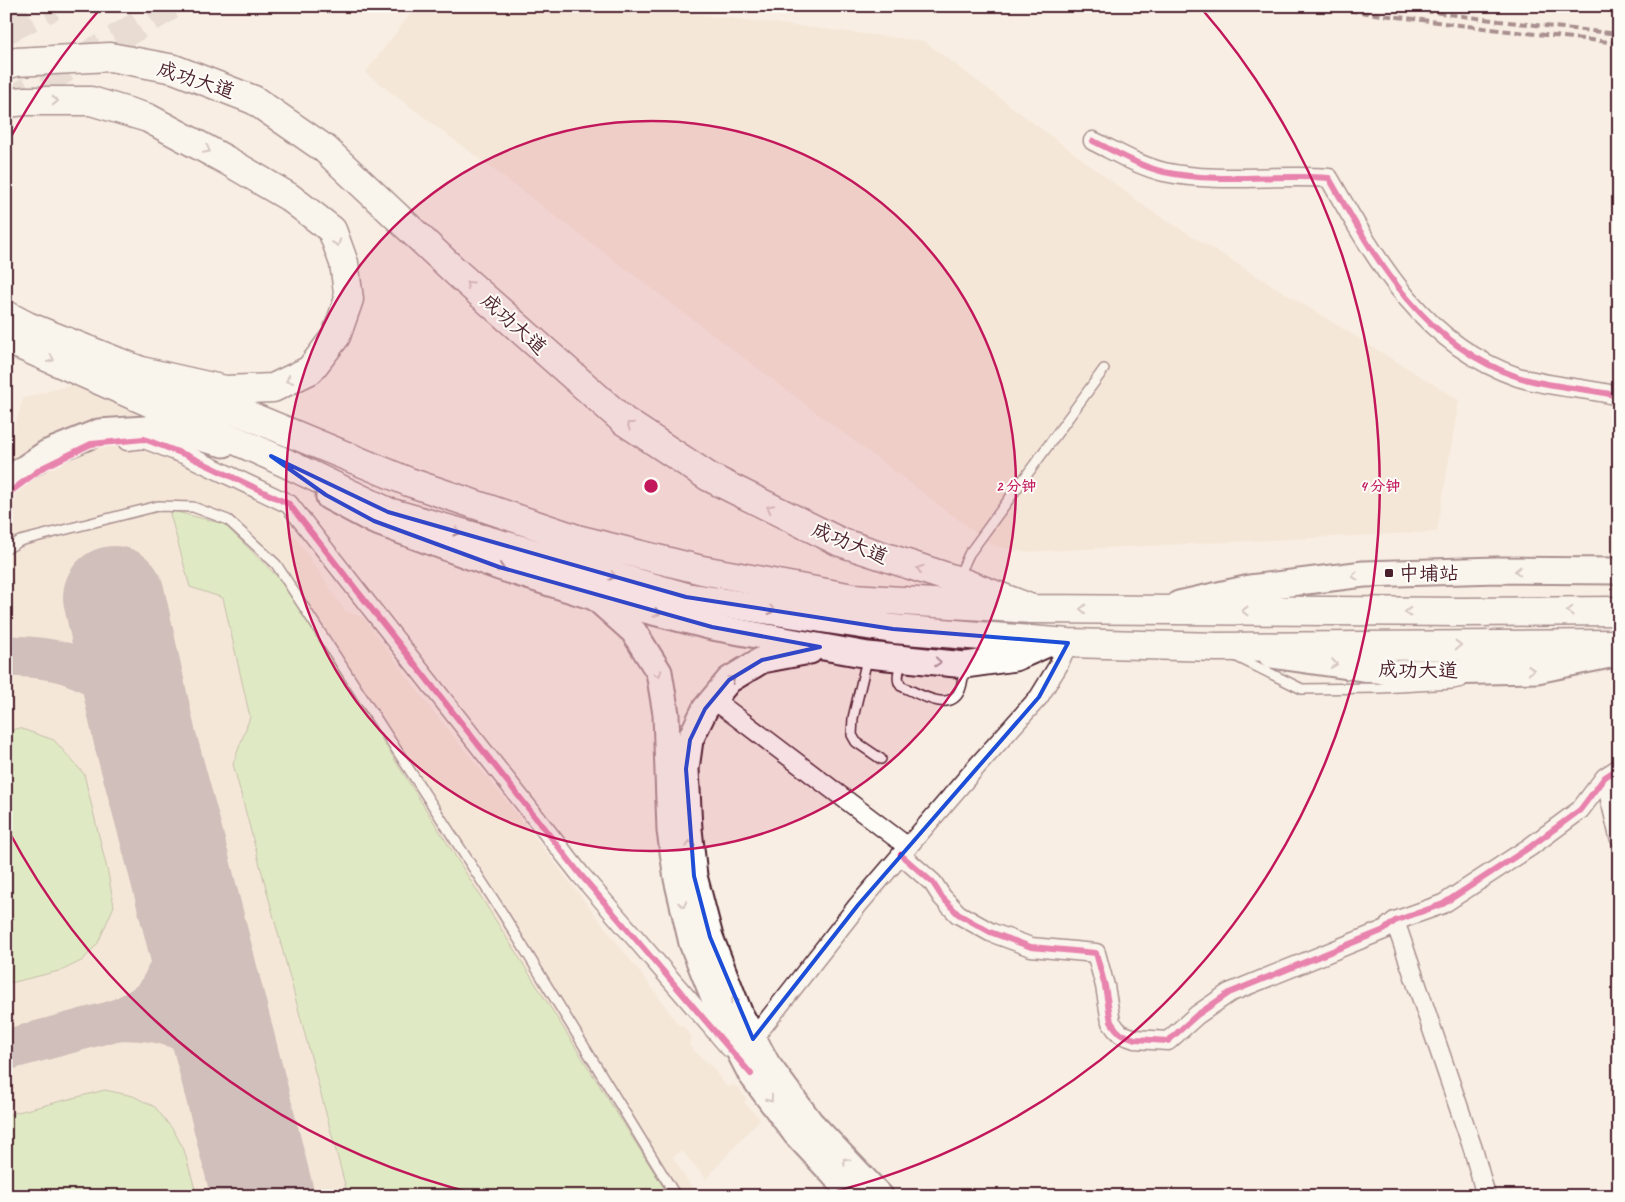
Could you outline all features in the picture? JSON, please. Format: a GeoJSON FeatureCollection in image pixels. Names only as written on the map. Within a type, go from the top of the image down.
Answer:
{"type":"FeatureCollection","features":[{"type":"Feature","properties":{"kind":"main road","name":"成功大道"},"geometry":{"type":"LineString","coordinates":[[6,65],[16,62],[110,57],[174,70],[254,100],[325,149],[458,274],[624,421],[709,477],[840,542],[956,580],[1032,608]]}},
{"type":"Feature","properties":{"kind":"main road"},"geometry":{"type":"LineString","coordinates":[[6,104],[26,101],[91,101],[148,118],[289,197],[332,230],[344,263],[349,299],[336,336],[310,370],[273,388],[225,390],[142,371]]}},
{"type":"Feature","properties":{"kind":"main road"},"geometry":{"type":"LineString","coordinates":[[6,315],[27,326],[142,371],[409,482],[577,539],[702,570],[853,598],[1032,608],[1462,612],[1619,611]]}},
{"type":"Feature","properties":{"kind":"main road"},"geometry":{"type":"LineString","coordinates":[[6,339],[271,456],[388,512],[686,597],[893,629],[1060,642],[1217,647],[1619,644]]}},
{"type":"Feature","properties":{"kind":"main road"},"geometry":{"type":"LineString","coordinates":[[6,481],[47,454],[99,432],[160,428],[271,456],[326,495],[374,521],[499,567],[594,597],[712,627],[868,655],[965,665],[1015,658],[1060,642]]}},
{"type":"Feature","properties":{"kind":"main road"},"geometry":{"type":"LineString","coordinates":[[1152,610],[1250,588],[1364,574],[1497,570],[1619,571]]}},
{"type":"Feature","properties":{"kind":"main road"},"geometry":{"type":"LineString","coordinates":[[594,597],[634,632],[659,672],[666,714],[670,831],[676,879],[696,952],[722,1020],[751,1074],[796,1134],[854,1196]]}},
{"type":"Feature","properties":{"kind":"main road","name":"成功大道"},"geometry":{"type":"LineString","coordinates":[[1217,647],[1397,673],[1537,670],[1619,653]]}},
{"type":"Feature","properties":{"kind":"main road"},"geometry":{"type":"LineString","coordinates":[[826,648],[762,660],[729,680],[704,709],[690,740],[686,769],[691,848],[694,876],[710,937],[739,1012],[753,1039],[767,1064],[810,1122],[880,1196]]}},
{"type":"Feature","properties":{"kind":"street"},"geometry":{"type":"LineString","coordinates":[[1093,141],[1147,167],[1182,175],[1219,180],[1282,176],[1329,178],[1367,243],[1389,276],[1426,320],[1451,340],[1496,368],[1520,377],[1545,383],[1596,390],[1619,396]]}},
{"type":"Feature","properties":{"kind":"street"},"geometry":{"type":"LineString","coordinates":[[6,495],[42,468],[91,444],[144,439],[186,455],[290,504],[580,874],[751,1074]]}},
{"type":"Feature","properties":{"kind":"street"},"geometry":{"type":"LineString","coordinates":[[753,1039],[858,905],[1039,697],[1058,666],[1060,642]]}},
{"type":"Feature","properties":{"kind":"street"},"geometry":{"type":"LineString","coordinates":[[713,699],[904,851],[958,914],[990,932],[1031,948],[1096,954],[1105,986],[1111,1022],[1121,1034],[1135,1038],[1168,1041],[1197,1016],[1229,993],[1384,930],[1395,921],[1443,904],[1530,848],[1580,810],[1612,773]]}},
{"type":"Feature","properties":{"kind":"street"},"geometry":{"type":"LineString","coordinates":[[1612,773],[1619,837]]}},
{"type":"Feature","properties":{"kind":"street"},"geometry":{"type":"LineString","coordinates":[[1395,921],[1473,1149],[1486,1196]]}},
{"type":"Feature","properties":{"kind":"lane"},"geometry":{"type":"LineString","coordinates":[[956,580],[969,554],[1104,369]]}},
{"type":"Feature","properties":{"kind":"lane"},"geometry":{"type":"LineString","coordinates":[[6,549],[20,541],[158,506],[192,507],[228,520],[276,564],[502,914],[676,1196]]}},
{"type":"Feature","properties":{"kind":"lane"},"geometry":{"type":"LineString","coordinates":[[868,655],[853,718],[852,736],[856,742],[881,759]]}},
{"type":"Feature","properties":{"kind":"lane"},"geometry":{"type":"LineString","coordinates":[[902,659],[898,678],[901,686],[942,702],[953,699],[960,691],[965,665]]}},
{"type":"Feature","properties":{"kind":"highlighted area"},"geometry":{"type":"Polygon","coordinates":[[[271,456],[388,512],[686,597],[893,629],[1068,643],[1039,697],[858,905],[753,1039],[710,937],[694,876],[686,769],[690,740],[705,709],[729,680],[762,660],[820,647],[712,627],[499,567],[374,521],[326,495],[271,456]]]}},
{"type":"Feature","properties":{"kind":"shaded area"},"geometry":{"type":"Polygon","coordinates":[[[416,6],[629,6],[924,41],[1150,210],[1459,400],[1437,532],[1024,552],[993,546],[365,73],[416,6]]]}},
{"type":"Feature","properties":{"kind":"shaded area"},"geometry":{"type":"Polygon","coordinates":[[[88,380],[130,397],[145,447],[277,509],[345,610],[364,618],[433,711],[506,800],[650,985],[678,1024],[684,1027],[692,1036],[689,1046],[713,1068],[727,1087],[734,1085],[739,1088],[747,1100],[744,1102],[760,1119],[706,1179],[682,1151],[673,1157],[697,1196],[6,1196],[6,508],[16,500],[6,469],[6,455],[23,398],[88,380]]]}},
{"type":"Feature","properties":{"kind":"green space"},"geometry":{"type":"Polygon","coordinates":[[[169,510],[224,524],[292,591],[332,660],[669,1196],[348,1196],[233,764],[250,717],[223,598],[190,587],[169,510]]]}},
{"type":"Feature","properties":{"kind":"green space"},"geometry":{"type":"Polygon","coordinates":[[[19,728],[54,740],[84,774],[114,906],[98,943],[83,960],[63,970],[6,984],[6,732],[19,728]]]}},
{"type":"Feature","properties":{"kind":"green space"},"geometry":{"type":"Polygon","coordinates":[[[105,1090],[133,1096],[155,1107],[174,1131],[184,1150],[197,1196],[6,1196],[6,1115],[105,1090]]]}},
{"type":"Feature","properties":{"kind":"taxiway"},"geometry":{"type":"LineString","coordinates":[[6,656],[53,660],[81,669],[94,676],[120,696],[135,716],[141,728],[146,740],[170,833],[183,898],[183,927],[168,972],[158,991],[145,1005],[117,1020],[156,1022],[185,1032],[207,1047],[223,1068],[235,1093],[260,1186]]}},
{"type":"Feature","properties":{"kind":"taxiway"},"geometry":{"type":"LineString","coordinates":[[6,1050],[117,1020]]}},
{"type":"Feature","properties":{"kind":"runway"},"geometry":{"type":"LineString","coordinates":[[114,597],[145,739],[263,1196]]}},
{"type":"Feature","properties":{"kind":"tunnel"},"geometry":{"type":"LineString","coordinates":[[6,30],[53,6]]}},
{"type":"Feature","properties":{"kind":"tunnel"},"geometry":{"type":"LineString","coordinates":[[6,104],[171,6]]}},
{"type":"Feature","properties":{"kind":"railway"},"geometry":{"type":"LineString","coordinates":[[1313,6],[1619,43]]}},
{"type":"Feature","properties":{"kind":"railway"},"geometry":{"type":"LineString","coordinates":[[1389,6],[1499,21],[1619,34]]}},
{"type":"Feature","properties":{"kind":"cycle path"},"geometry":{"type":"LineString","coordinates":[[1093,141],[1146,166],[1185,176],[1329,178],[1384,269],[1429,322],[1455,344],[1485,363],[1518,377],[1619,396]]}},
{"type":"Feature","properties":{"kind":"cycle path"},"geometry":{"type":"LineString","coordinates":[[6,495],[42,468],[91,444],[144,439],[186,455],[289,504],[580,874],[751,1074]]}},
{"type":"Feature","properties":{"kind":"cycle path"},"geometry":{"type":"LineString","coordinates":[[901,855],[933,883],[942,897],[958,914],[990,932],[1031,947],[1096,953],[1105,986],[1111,1022],[1116,1029],[1121,1034],[1135,1039],[1168,1041],[1197,1015],[1229,993],[1384,930],[1395,921],[1443,904],[1530,847],[1580,810],[1605,777],[1619,768]]}},
{"type":"Feature","properties":{"kind":"place","name":"中埔站"},"geometry":{"type":"Point","coordinates":[1389,573]}}]}
